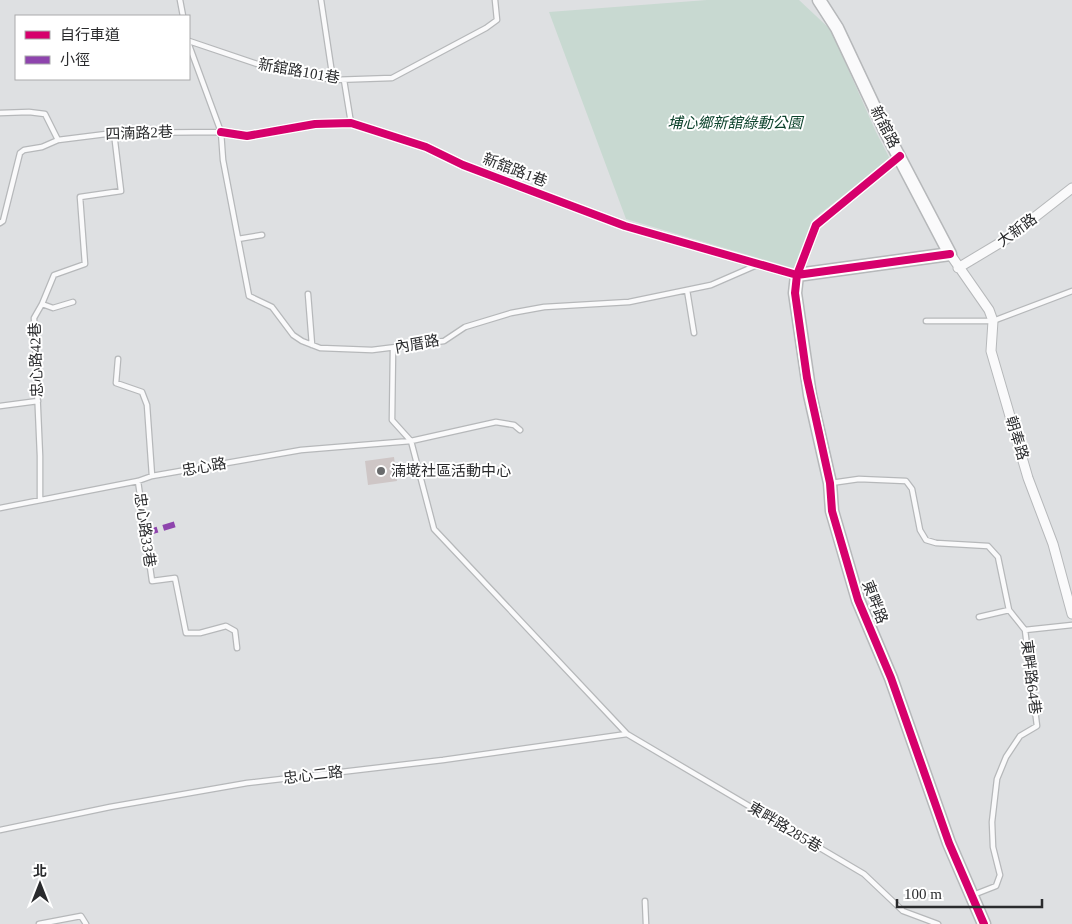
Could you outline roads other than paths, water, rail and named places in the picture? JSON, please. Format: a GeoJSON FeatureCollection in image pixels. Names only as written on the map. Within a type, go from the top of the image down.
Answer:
{"type":"FeatureCollection","features":[{"type":"Feature","properties":{"kind":"street","name":"新舘路"},"geometry":{"type":"LineString","coordinates":[[819,0],[837,28],[886,132],[950,254]]}},
{"type":"Feature","properties":{"kind":"street","name":"新舘路1巷"},"geometry":{"type":"LineString","coordinates":[[221,132],[247,136],[315,124],[351,123],[426,147],[464,165],[625,226],[798,275]]}},
{"type":"Feature","properties":{"kind":"street"},"geometry":{"type":"LineString","coordinates":[[900,156],[816,225],[798,275],[950,254],[989,310],[993,322]]}},
{"type":"Feature","properties":{"kind":"street","name":"大新路"},"geometry":{"type":"LineString","coordinates":[[958,268],[1008,238],[1072,188]]}},
{"type":"Feature","properties":{"kind":"street","name":"東畔路"},"geometry":{"type":"LineString","coordinates":[[798,275],[795,293],[807,378],[830,483],[832,511],[858,600],[892,678],[946,835],[984,924]]}},
{"type":"Feature","properties":{"kind":"street","name":"朝奉路"},"geometry":{"type":"LineString","coordinates":[[993,322],[991,351],[1028,478],[1053,544],[1072,614]]}},
{"type":"Feature","properties":{"kind":"lane"},"geometry":{"type":"LineString","coordinates":[[180,0],[183,15]]}},
{"type":"Feature","properties":{"kind":"lane"},"geometry":{"type":"LineString","coordinates":[[321,0],[333,80]]}},
{"type":"Feature","properties":{"kind":"lane","name":"新舘路101巷"},"geometry":{"type":"LineString","coordinates":[[190,43],[266,67],[333,80],[392,78],[486,28],[497,20],[495,0]]}},
{"type":"Feature","properties":{"kind":"lane","name":"內厝路"},"geometry":{"type":"LineString","coordinates":[[190,46],[221,132],[223,160],[249,296],[272,307],[293,335],[302,342],[320,348],[372,350],[394,349],[444,341],[464,327],[510,313],[544,307],[629,302],[711,285],[759,264]]}},
{"type":"Feature","properties":{"kind":"lane"},"geometry":{"type":"LineString","coordinates":[[344,80],[351,123]]}},
{"type":"Feature","properties":{"kind":"lane"},"geometry":{"type":"LineString","coordinates":[[0,113],[29,112],[45,114],[58,140]]}},
{"type":"Feature","properties":{"kind":"lane","name":"四湳路2巷"},"geometry":{"type":"LineString","coordinates":[[0,223],[3,220],[20,154],[24,150],[42,147],[58,140],[114,133],[221,132]]}},
{"type":"Feature","properties":{"kind":"lane","name":"忠心路42巷"},"geometry":{"type":"LineString","coordinates":[[40,500],[34,318],[54,275],[85,264],[80,196],[121,191],[114,133]]}},
{"type":"Feature","properties":{"kind":"lane"},"geometry":{"type":"LineString","coordinates":[[238,239],[262,235]]}},
{"type":"Feature","properties":{"kind":"lane"},"geometry":{"type":"LineString","coordinates":[[687,290],[694,334]]}},
{"type":"Feature","properties":{"kind":"lane"},"geometry":{"type":"LineString","coordinates":[[926,321],[993,322],[1072,291]]}},
{"type":"Feature","properties":{"kind":"lane"},"geometry":{"type":"LineString","coordinates":[[308,294],[312,345]]}},
{"type":"Feature","properties":{"kind":"lane"},"geometry":{"type":"LineString","coordinates":[[42,304],[53,308],[73,302]]}},
{"type":"Feature","properties":{"kind":"lane"},"geometry":{"type":"LineString","coordinates":[[394,349],[392,420],[411,441]]}},
{"type":"Feature","properties":{"kind":"lane"},"geometry":{"type":"LineString","coordinates":[[118,358],[116,382],[142,392],[147,405],[152,476]]}},
{"type":"Feature","properties":{"kind":"lane"},"geometry":{"type":"LineString","coordinates":[[0,406],[38,401]]}},
{"type":"Feature","properties":{"kind":"lane","name":"忠心路"},"geometry":{"type":"LineString","coordinates":[[0,508],[138,481],[152,476],[302,450],[411,441],[496,422],[514,425],[520,430]]}},
{"type":"Feature","properties":{"kind":"lane","name":"東畔路285巷"},"geometry":{"type":"LineString","coordinates":[[411,441],[434,529],[627,734],[864,874],[903,911],[938,924]]}},
{"type":"Feature","properties":{"kind":"lane","name":"東畔路64巷"},"geometry":{"type":"LineString","coordinates":[[830,483],[859,479],[906,481],[912,489],[920,530],[926,540],[936,543],[988,546],[998,557],[1009,610],[1025,630],[1037,726],[1020,736],[1006,757],[997,779],[992,822],[993,847],[1000,874],[996,886],[972,895]]}},
{"type":"Feature","properties":{"kind":"lane","name":"忠心路33巷"},"geometry":{"type":"LineString","coordinates":[[138,481],[152,581],[175,578],[186,633],[200,633],[226,626],[235,631],[237,648]]}},
{"type":"Feature","properties":{"kind":"lane"},"geometry":{"type":"LineString","coordinates":[[979,617],[1009,610]]}},
{"type":"Feature","properties":{"kind":"lane"},"geometry":{"type":"LineString","coordinates":[[1025,630],[1072,624]]}},
{"type":"Feature","properties":{"kind":"lane","name":"忠心二路"},"geometry":{"type":"LineString","coordinates":[[0,830],[110,807],[247,783],[443,760],[627,734]]}},
{"type":"Feature","properties":{"kind":"lane"},"geometry":{"type":"LineString","coordinates":[[645,901],[646,924]]}},
{"type":"Feature","properties":{"kind":"lane"},"geometry":{"type":"LineString","coordinates":[[40,924],[81,916],[86,924]]}},
{"type":"Feature","properties":{"kind":"place","name":"湳墘社區活動中心"},"geometry":{"type":"Point","coordinates":[381,471]}},
{"type":"Feature","properties":{"kind":"park label","name":"埔心鄉新舘綠動公園"},"geometry":{"type":"Point","coordinates":[735,123]}}]}
